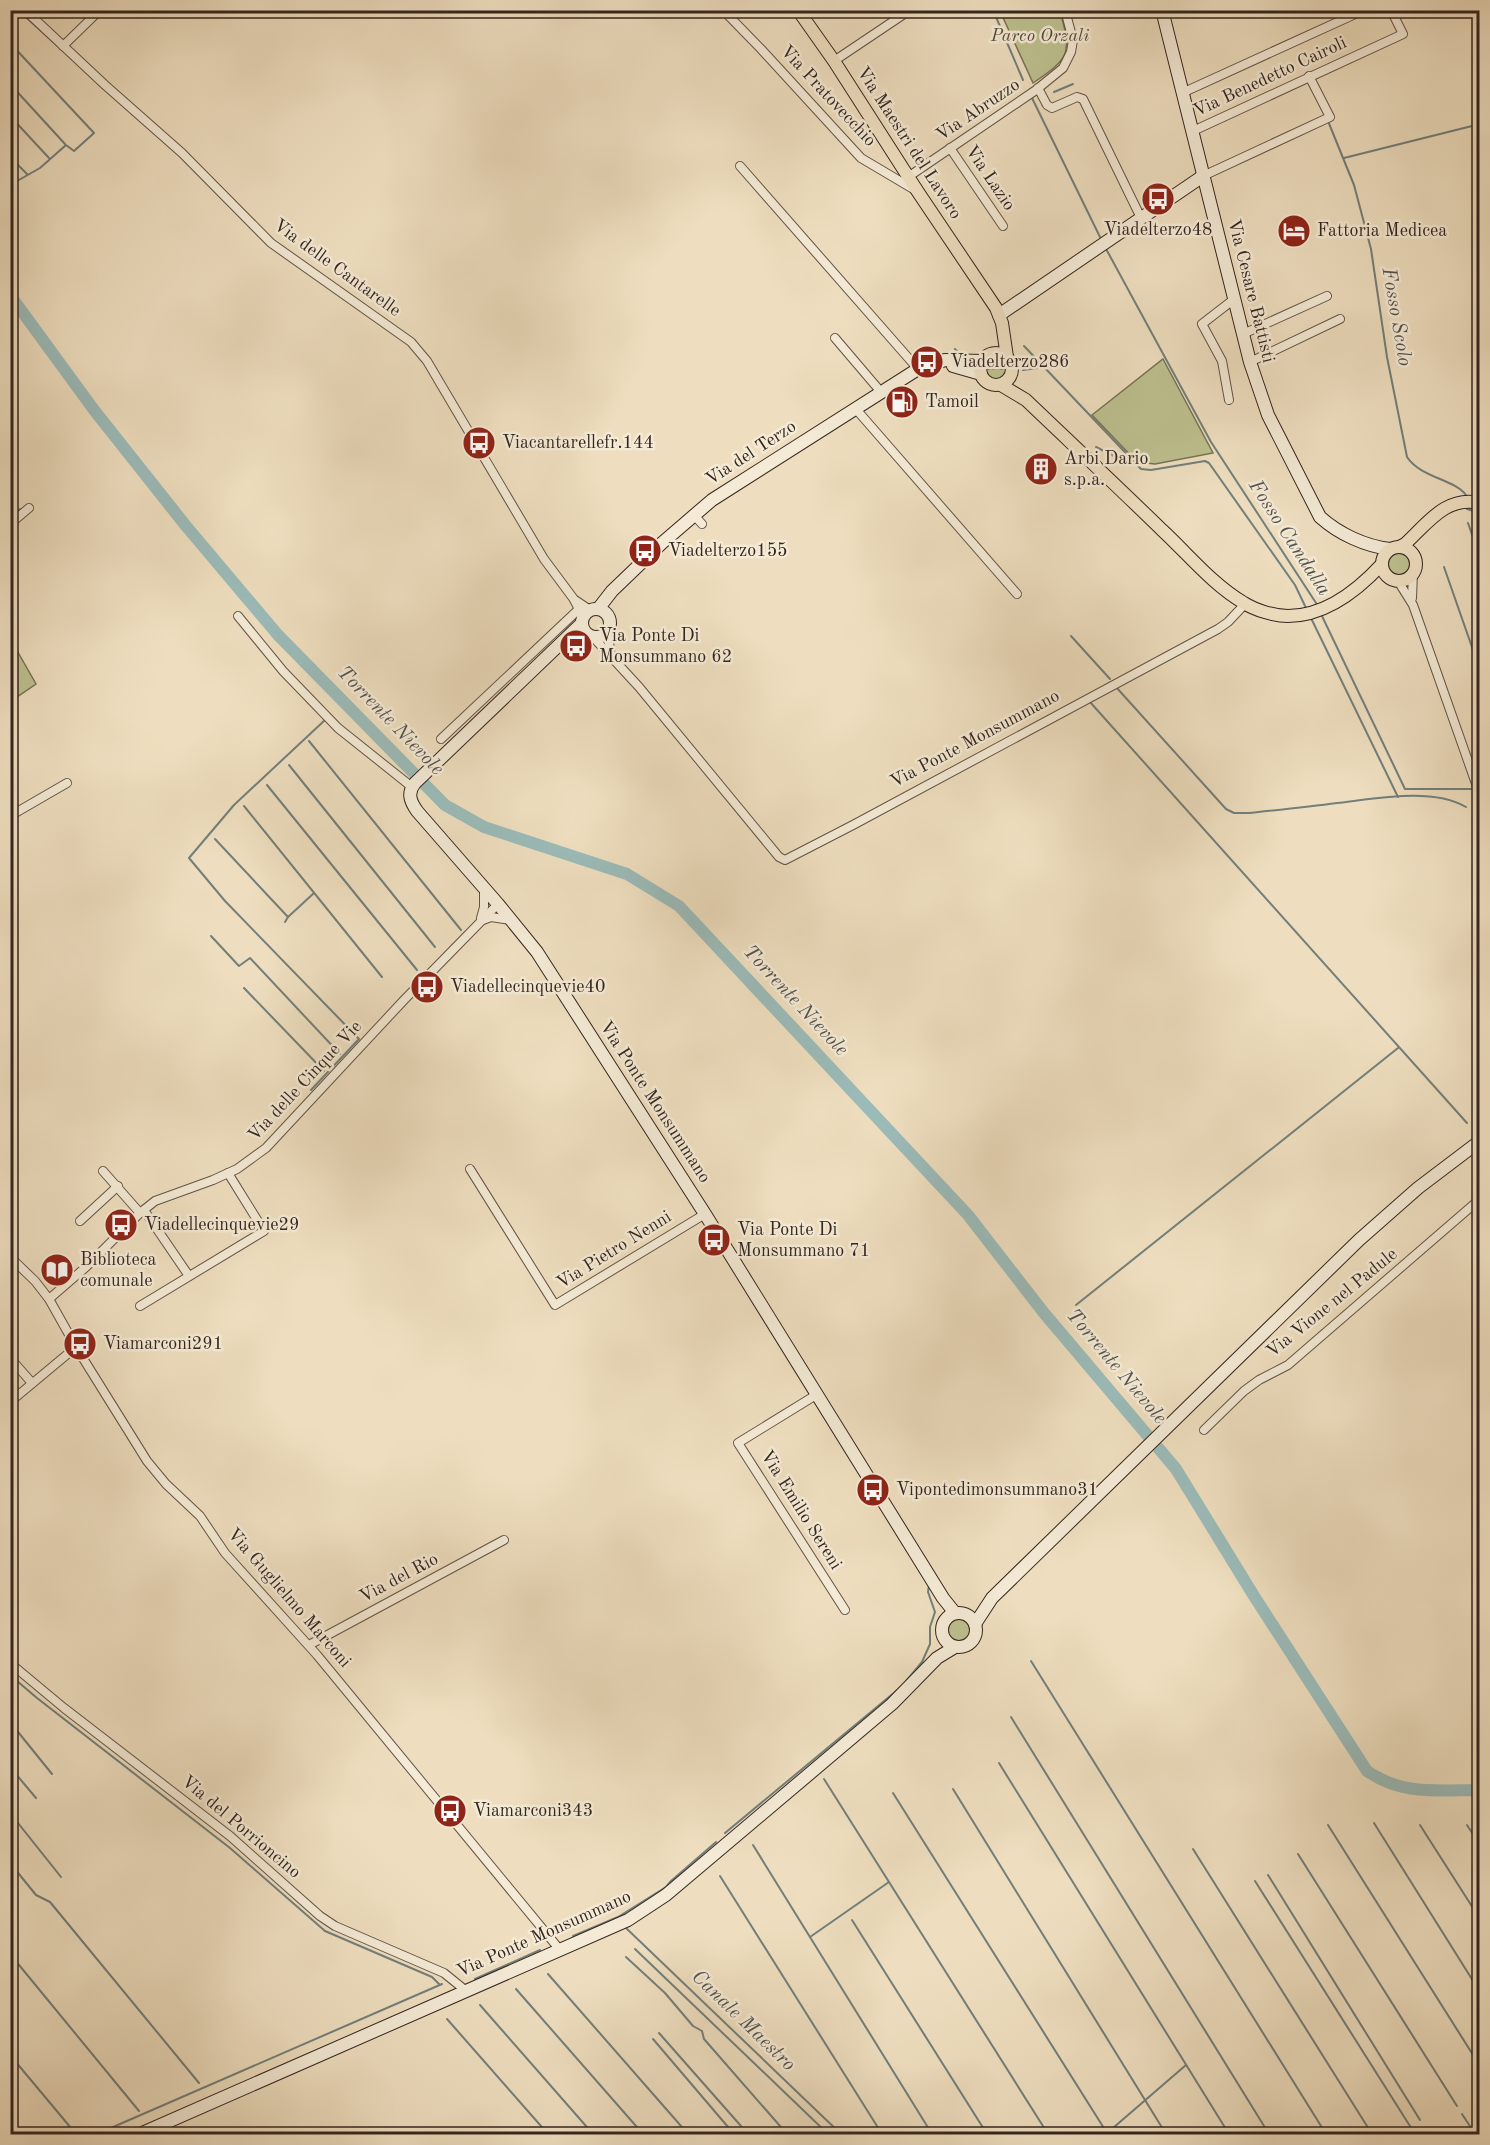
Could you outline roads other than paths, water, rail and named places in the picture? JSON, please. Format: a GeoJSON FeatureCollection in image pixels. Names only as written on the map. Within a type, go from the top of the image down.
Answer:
{"type":"FeatureCollection","features":[{"type":"Feature","properties":{"kind":"main road","name":"Via Maestri del Lavoro"},"geometry":{"type":"LineString","coordinates":[[798,10],[988,295],[999,315],[1007,357]]}},
{"type":"Feature","properties":{"kind":"main road"},"geometry":{"type":"LineString","coordinates":[[985,363],[999,353],[1007,357],[1012,366],[1006,381],[996,386],[987,382],[985,363],[996,339],[995,323],[988,295]]}},
{"type":"Feature","properties":{"kind":"main road"},"geometry":{"type":"LineString","coordinates":[[1006,381],[1207,573],[1245,604],[1288,616],[1316,610],[1357,589],[1393,579],[1407,579],[1416,565],[1414,557],[1408,549],[1395,548]]}},
{"type":"Feature","properties":{"kind":"main road"},"geometry":{"type":"LineString","coordinates":[[1357,589],[1395,548],[1405,544],[1449,504],[1462,501],[1479,502]]}},
{"type":"Feature","properties":{"kind":"main road"},"geometry":{"type":"LineString","coordinates":[[1414,557],[1417,545],[1431,519]]}},
{"type":"Feature","properties":{"kind":"main road"},"geometry":{"type":"LineString","coordinates":[[1382,562],[1385,574],[1393,579]]}},
{"type":"Feature","properties":{"kind":"street","name":"Via delle Cantarelle"},"geometry":{"type":"LineString","coordinates":[[25,10],[182,153],[271,243],[411,342],[432,370],[544,559],[590,619]]}},
{"type":"Feature","properties":{"kind":"street"},"geometry":{"type":"LineString","coordinates":[[63,46],[100,10]]}},
{"type":"Feature","properties":{"kind":"street","name":"Via Pratovecchio"},"geometry":{"type":"LineString","coordinates":[[723,10],[861,158],[918,192]]}},
{"type":"Feature","properties":{"kind":"street"},"geometry":{"type":"LineString","coordinates":[[834,61],[910,10]]}},
{"type":"Feature","properties":{"kind":"street","name":"Via Abruzzo"},"geometry":{"type":"LineString","coordinates":[[908,177],[1037,89],[1063,68],[1071,52],[1072,33],[1065,10]]}},
{"type":"Feature","properties":{"kind":"street","name":"Via Cesare Battisti"},"geometry":{"type":"LineString","coordinates":[[1162,10],[1233,300],[1268,415],[1320,517],[1335,529],[1368,545]]}},
{"type":"Feature","properties":{"kind":"street"},"geometry":{"type":"LineString","coordinates":[[1182,93],[1364,10]]}},
{"type":"Feature","properties":{"kind":"street","name":"Via Benedetto Cairoli"},"geometry":{"type":"LineString","coordinates":[[1192,131],[1403,34],[1391,10]]}},
{"type":"Feature","properties":{"kind":"street"},"geometry":{"type":"LineString","coordinates":[[999,315],[1203,176],[1330,117],[1309,76]]}},
{"type":"Feature","properties":{"kind":"street"},"geometry":{"type":"LineString","coordinates":[[1037,89],[1047,105],[1052,108],[1077,96],[1083,99],[1141,218]]}},
{"type":"Feature","properties":{"kind":"street","name":"Via Lazio"},"geometry":{"type":"LineString","coordinates":[[950,148],[1003,226]]}},
{"type":"Feature","properties":{"kind":"street"},"geometry":{"type":"LineString","coordinates":[[740,166],[923,367],[985,363]]}},
{"type":"Feature","properties":{"kind":"street"},"geometry":{"type":"LineString","coordinates":[[1243,334],[1327,296]]}},
{"type":"Feature","properties":{"kind":"street"},"geometry":{"type":"LineString","coordinates":[[1229,400],[1222,361],[1202,324],[1233,300]]}},
{"type":"Feature","properties":{"kind":"street"},"geometry":{"type":"LineString","coordinates":[[1250,362],[1340,319]]}},
{"type":"Feature","properties":{"kind":"street"},"geometry":{"type":"LineString","coordinates":[[835,338],[881,392]]}},
{"type":"Feature","properties":{"kind":"street","name":"Via del Terzo"},"geometry":{"type":"LineString","coordinates":[[590,619],[618,586],[693,514],[749,475],[923,367]]}},
{"type":"Feature","properties":{"kind":"street"},"geometry":{"type":"LineString","coordinates":[[855,408],[1017,594]]}},
{"type":"Feature","properties":{"kind":"street"},"geometry":{"type":"LineString","coordinates":[[10,524],[28,508]]}},
{"type":"Feature","properties":{"kind":"street"},"geometry":{"type":"LineString","coordinates":[[693,514],[702,524]]}},
{"type":"Feature","properties":{"kind":"street"},"geometry":{"type":"LineString","coordinates":[[1368,545],[1395,548]]}},
{"type":"Feature","properties":{"kind":"street"},"geometry":{"type":"LineString","coordinates":[[1368,545],[1382,562]]}},
{"type":"Feature","properties":{"kind":"street"},"geometry":{"type":"LineString","coordinates":[[1413,572],[1413,605],[1479,795]]}},
{"type":"Feature","properties":{"kind":"street"},"geometry":{"type":"LineString","coordinates":[[1393,579],[1413,605]]}},
{"type":"Feature","properties":{"kind":"street","name":"Via Ponte Monsummano"},"geometry":{"type":"LineString","coordinates":[[590,619],[611,655],[720,783],[779,857],[784,860],[1224,626],[1245,604]]}},
{"type":"Feature","properties":{"kind":"street"},"geometry":{"type":"LineString","coordinates":[[238,616],[283,671],[338,728],[414,785],[556,641],[590,619]]}},
{"type":"Feature","properties":{"kind":"street"},"geometry":{"type":"LineString","coordinates":[[590,619],[602,636],[607,631]]}},
{"type":"Feature","properties":{"kind":"street"},"geometry":{"type":"LineString","coordinates":[[441,739],[556,641],[590,619]]}},
{"type":"Feature","properties":{"kind":"street"},"geometry":{"type":"LineString","coordinates":[[607,631],[611,655]]}},
{"type":"Feature","properties":{"kind":"street"},"geometry":{"type":"LineString","coordinates":[[10,816],[67,783]]}},
{"type":"Feature","properties":{"kind":"street","name":"Via Ponte Monsummano"},"geometry":{"type":"LineString","coordinates":[[414,785],[410,792],[410,799],[417,812],[512,920],[537,952],[705,1214],[955,1615]]}},
{"type":"Feature","properties":{"kind":"street"},"geometry":{"type":"LineString","coordinates":[[480,921],[484,907],[484,888]]}},
{"type":"Feature","properties":{"kind":"street","name":"Via delle Cinque Vie"},"geometry":{"type":"LineString","coordinates":[[49,1299],[155,1201],[228,1173],[252,1160],[282,1132],[404,1000],[498,904]]}},
{"type":"Feature","properties":{"kind":"street"},"geometry":{"type":"LineString","coordinates":[[480,921],[491,917],[512,920]]}},
{"type":"Feature","properties":{"kind":"street"},"geometry":{"type":"LineString","coordinates":[[992,1598],[955,1615],[942,1627],[949,1643],[963,1647],[972,1641],[976,1631],[975,1624],[992,1598],[1390,1212],[1479,1141]]}},
{"type":"Feature","properties":{"kind":"street","name":"Via Pietro Nenni"},"geometry":{"type":"LineString","coordinates":[[470,1168],[555,1305],[705,1214]]}},
{"type":"Feature","properties":{"kind":"street"},"geometry":{"type":"LineString","coordinates":[[103,1170],[142,1212],[189,1276]]}},
{"type":"Feature","properties":{"kind":"street"},"geometry":{"type":"LineString","coordinates":[[140,1306],[264,1231],[228,1173]]}},
{"type":"Feature","properties":{"kind":"street"},"geometry":{"type":"LineString","coordinates":[[80,1221],[118,1186]]}},
{"type":"Feature","properties":{"kind":"street","name":"Via Vione nel Padule"},"geometry":{"type":"LineString","coordinates":[[1204,1430],[1244,1391],[1259,1380],[1288,1365],[1479,1199]]}},
{"type":"Feature","properties":{"kind":"street","name":"Via Guglielmo Marconi"},"geometry":{"type":"LineString","coordinates":[[10,1257],[35,1281],[49,1299],[147,1461],[166,1484],[200,1516],[225,1553],[309,1645],[560,1950]]}},
{"type":"Feature","properties":{"kind":"street"},"geometry":{"type":"LineString","coordinates":[[10,1402],[76,1347]]}},
{"type":"Feature","properties":{"kind":"street"},"geometry":{"type":"LineString","coordinates":[[10,1358],[32,1383]]}},
{"type":"Feature","properties":{"kind":"street","name":"Via Emilio Sereni"},"geometry":{"type":"LineString","coordinates":[[816,1395],[738,1443],[845,1610]]}},
{"type":"Feature","properties":{"kind":"street","name":"Via del Rio"},"geometry":{"type":"LineString","coordinates":[[309,1645],[504,1540]]}},
{"type":"Feature","properties":{"kind":"street"},"geometry":{"type":"LineString","coordinates":[[955,1615],[975,1624]]}},
{"type":"Feature","properties":{"kind":"street","name":"Via Ponte Monsummano"},"geometry":{"type":"LineString","coordinates":[[140,2134],[628,1920],[666,1895],[892,1704],[949,1643]]}},
{"type":"Feature","properties":{"kind":"street","name":"Via del Porrioncino"},"geometry":{"type":"LineString","coordinates":[[10,1664],[230,1836],[320,1916],[335,1926],[444,1973],[465,1990]]}},
{"type":"Feature","properties":{"kind":"waterway"},"geometry":{"type":"LineString","coordinates":[[18,10],[60,48]]}},
{"type":"Feature","properties":{"kind":"waterway","name":"Fosso Candalla"},"geometry":{"type":"LineString","coordinates":[[993,10],[1023,80]]}},
{"type":"Feature","properties":{"kind":"waterway"},"geometry":{"type":"LineString","coordinates":[[10,43],[94,133],[74,151],[66,145],[40,168],[10,185]]}},
{"type":"Feature","properties":{"kind":"waterway"},"geometry":{"type":"LineString","coordinates":[[10,84],[65,144]]}},
{"type":"Feature","properties":{"kind":"waterway"},"geometry":{"type":"LineString","coordinates":[[1054,92],[1073,84]]}},
{"type":"Feature","properties":{"kind":"waterway","name":"Fosso Candalla"},"geometry":{"type":"LineString","coordinates":[[1032,98],[1100,237]]}},
{"type":"Feature","properties":{"kind":"waterway"},"geometry":{"type":"LineString","coordinates":[[10,116],[49,158]]}},
{"type":"Feature","properties":{"kind":"waterway","name":"Fosso Scolo"},"geometry":{"type":"LineString","coordinates":[[1328,121],[1354,185],[1371,249],[1387,357],[1407,457],[1420,470],[1454,485],[1466,495]]}},
{"type":"Feature","properties":{"kind":"waterway"},"geometry":{"type":"LineString","coordinates":[[1344,158],[1480,124]]}},
{"type":"Feature","properties":{"kind":"waterway"},"geometry":{"type":"LineString","coordinates":[[10,157],[27,174]]}},
{"type":"Feature","properties":{"kind":"waterway","name":"Fosso Candalla"},"geometry":{"type":"LineString","coordinates":[[1105,247],[1211,442],[1318,606]]}},
{"type":"Feature","properties":{"kind":"waterway","name":"Torrente Nievole"},"geometry":{"type":"LineString","coordinates":[[10,295],[94,410],[186,526],[278,635],[445,805],[484,827],[627,874],[679,906],[968,1215],[1044,1313],[1176,1469],[1254,1596],[1367,1771],[1394,1785],[1408,1788],[1435,1791],[1480,1790]]}},
{"type":"Feature","properties":{"kind":"waterway"},"geometry":{"type":"LineString","coordinates":[[1024,346],[1141,469],[1151,470],[1205,461],[1209,463],[1295,585],[1306,608]]}},
{"type":"Feature","properties":{"kind":"waterway"},"geometry":{"type":"LineString","coordinates":[[955,349],[961,355]]}},
{"type":"Feature","properties":{"kind":"waterway"},"geometry":{"type":"LineString","coordinates":[[1023,370],[1044,367]]}},
{"type":"Feature","properties":{"kind":"waterway"},"geometry":{"type":"LineString","coordinates":[[987,369],[1006,369]]}},
{"type":"Feature","properties":{"kind":"waterway"},"geometry":{"type":"LineString","coordinates":[[1096,447],[1130,464],[1134,463]]}},
{"type":"Feature","properties":{"kind":"waterway","name":"Fosso Scolo"},"geometry":{"type":"LineString","coordinates":[[1466,507],[1480,513]]}},
{"type":"Feature","properties":{"kind":"waterway"},"geometry":{"type":"LineString","coordinates":[[10,518],[20,509]]}},
{"type":"Feature","properties":{"kind":"waterway"},"geometry":{"type":"LineString","coordinates":[[1468,523],[1480,557]]}},
{"type":"Feature","properties":{"kind":"waterway"},"geometry":{"type":"LineString","coordinates":[[1444,567],[1480,670]]}},
{"type":"Feature","properties":{"kind":"waterway","name":"Fosso Candalla"},"geometry":{"type":"LineString","coordinates":[[1321,614],[1405,789],[1474,789]]}},
{"type":"Feature","properties":{"kind":"waterway"},"geometry":{"type":"LineString","coordinates":[[1310,616],[1398,797]]}},
{"type":"Feature","properties":{"kind":"waterway"},"geometry":{"type":"LineString","coordinates":[[1071,636],[1110,679]]}},
{"type":"Feature","properties":{"kind":"waterway"},"geometry":{"type":"LineString","coordinates":[[1116,687],[1226,809],[1234,813],[1403,796],[1437,797],[1466,807]]}},
{"type":"Feature","properties":{"kind":"waterway"},"geometry":{"type":"LineString","coordinates":[[1090,702],[1467,1123]]}},
{"type":"Feature","properties":{"kind":"waterway"},"geometry":{"type":"LineString","coordinates":[[311,1090],[359,1039],[225,901],[189,858],[234,805],[325,720]]}},
{"type":"Feature","properties":{"kind":"waterway"},"geometry":{"type":"LineString","coordinates":[[309,741],[461,930]]}},
{"type":"Feature","properties":{"kind":"waterway"},"geometry":{"type":"LineString","coordinates":[[289,765],[435,947]]}},
{"type":"Feature","properties":{"kind":"waterway"},"geometry":{"type":"LineString","coordinates":[[267,785],[417,970]]}},
{"type":"Feature","properties":{"kind":"waterway"},"geometry":{"type":"LineString","coordinates":[[244,806],[382,977]]}},
{"type":"Feature","properties":{"kind":"waterway"},"geometry":{"type":"LineString","coordinates":[[1476,813],[1480,817]]}},
{"type":"Feature","properties":{"kind":"waterway"},"geometry":{"type":"LineString","coordinates":[[215,839],[288,917]]}},
{"type":"Feature","properties":{"kind":"waterway"},"geometry":{"type":"LineString","coordinates":[[285,922],[314,893]]}},
{"type":"Feature","properties":{"kind":"waterway"},"geometry":{"type":"LineString","coordinates":[[211,936],[239,966],[250,958],[340,1054]]}},
{"type":"Feature","properties":{"kind":"waterway"},"geometry":{"type":"LineString","coordinates":[[244,988],[324,1071]]}},
{"type":"Feature","properties":{"kind":"waterway"},"geometry":{"type":"LineString","coordinates":[[1076,1305],[1398,1048]]}},
{"type":"Feature","properties":{"kind":"waterway"},"geometry":{"type":"LineString","coordinates":[[907,1680],[922,1662],[930,1644],[930,1627],[935,1612],[928,1592],[929,1585]]}},
{"type":"Feature","properties":{"kind":"waterway"},"geometry":{"type":"LineString","coordinates":[[1031,1661],[1326,2134]]}},
{"type":"Feature","properties":{"kind":"waterway"},"geometry":{"type":"LineString","coordinates":[[10,1675],[230,1848],[325,1931],[432,1977],[439,1984]]}},
{"type":"Feature","properties":{"kind":"waterway"},"geometry":{"type":"LineString","coordinates":[[725,1833],[901,1687]]}},
{"type":"Feature","properties":{"kind":"waterway"},"geometry":{"type":"LineString","coordinates":[[1011,1717],[1269,2134]]}},
{"type":"Feature","properties":{"kind":"waterway"},"geometry":{"type":"LineString","coordinates":[[10,1722],[52,1774]]}},
{"type":"Feature","properties":{"kind":"waterway"},"geometry":{"type":"LineString","coordinates":[[999,1763],[1229,2134]]}},
{"type":"Feature","properties":{"kind":"waterway"},"geometry":{"type":"LineString","coordinates":[[10,1767],[36,1798]]}},
{"type":"Feature","properties":{"kind":"waterway"},"geometry":{"type":"LineString","coordinates":[[824,1779],[1048,2134]]}},
{"type":"Feature","properties":{"kind":"waterway"},"geometry":{"type":"LineString","coordinates":[[953,1789],[1166,2134]]}},
{"type":"Feature","properties":{"kind":"waterway"},"geometry":{"type":"LineString","coordinates":[[893,1793],[1107,2133]]}},
{"type":"Feature","properties":{"kind":"waterway"},"geometry":{"type":"LineString","coordinates":[[10,1813],[61,1877]]}},
{"type":"Feature","properties":{"kind":"waterway"},"geometry":{"type":"LineString","coordinates":[[1374,1823],[1480,1992]]}},
{"type":"Feature","properties":{"kind":"waterway"},"geometry":{"type":"LineString","coordinates":[[1328,1825],[1480,2066]]}},
{"type":"Feature","properties":{"kind":"waterway"},"geometry":{"type":"LineString","coordinates":[[1420,1825],[1480,1919]]}},
{"type":"Feature","properties":{"kind":"waterway"},"geometry":{"type":"LineString","coordinates":[[1467,1825],[1480,1845]]}},
{"type":"Feature","properties":{"kind":"waterway"},"geometry":{"type":"LineString","coordinates":[[573,1936],[618,1917],[666,1887],[716,1842]]}},
{"type":"Feature","properties":{"kind":"waterway"},"geometry":{"type":"LineString","coordinates":[[753,1845],[932,2134]]}},
{"type":"Feature","properties":{"kind":"waterway"},"geometry":{"type":"LineString","coordinates":[[1193,1849],[1372,2134]]}},
{"type":"Feature","properties":{"kind":"waterway"},"geometry":{"type":"LineString","coordinates":[[1298,1854],[1457,2106]]}},
{"type":"Feature","properties":{"kind":"waterway"},"geometry":{"type":"LineString","coordinates":[[10,1863],[36,1895],[50,1902],[199,2083]]}},
{"type":"Feature","properties":{"kind":"waterway"},"geometry":{"type":"LineString","coordinates":[[1268,1875],[1420,2120]]}},
{"type":"Feature","properties":{"kind":"waterway"},"geometry":{"type":"LineString","coordinates":[[720,1876],[882,2134]]}},
{"type":"Feature","properties":{"kind":"waterway"},"geometry":{"type":"LineString","coordinates":[[1255,1881],[1415,2134]]}},
{"type":"Feature","properties":{"kind":"waterway"},"geometry":{"type":"LineString","coordinates":[[810,1937],[889,1882]]}},
{"type":"Feature","properties":{"kind":"waterway"},"geometry":{"type":"LineString","coordinates":[[852,1920],[987,2134]]}},
{"type":"Feature","properties":{"kind":"waterway","name":"Canale Maestro"},"geometry":{"type":"LineString","coordinates":[[626,1928],[841,2134]]}},
{"type":"Feature","properties":{"kind":"waterway"},"geometry":{"type":"LineString","coordinates":[[635,1949],[828,2134]]}},
{"type":"Feature","properties":{"kind":"waterway"},"geometry":{"type":"LineString","coordinates":[[475,1979],[540,1950]]}},
{"type":"Feature","properties":{"kind":"waterway"},"geometry":{"type":"LineString","coordinates":[[10,1954],[139,2111]]}},
{"type":"Feature","properties":{"kind":"waterway"},"geometry":{"type":"LineString","coordinates":[[626,1957],[665,1993],[693,2026],[702,2031],[704,2039],[787,2134]]}},
{"type":"Feature","properties":{"kind":"waterway"},"geometry":{"type":"LineString","coordinates":[[548,1974],[688,2134]]}},
{"type":"Feature","properties":{"kind":"waterway"},"geometry":{"type":"LineString","coordinates":[[97,2134],[442,1984]]}},
{"type":"Feature","properties":{"kind":"waterway"},"geometry":{"type":"LineString","coordinates":[[516,1989],[643,2134]]}},
{"type":"Feature","properties":{"kind":"waterway"},"geometry":{"type":"LineString","coordinates":[[480,2005],[593,2134]]}},
{"type":"Feature","properties":{"kind":"waterway"},"geometry":{"type":"LineString","coordinates":[[447,2019],[548,2134]]}},
{"type":"Feature","properties":{"kind":"waterway"},"geometry":{"type":"LineString","coordinates":[[659,2033],[748,2134]]}},
{"type":"Feature","properties":{"kind":"waterway"},"geometry":{"type":"LineString","coordinates":[[653,2039],[734,2134]]}},
{"type":"Feature","properties":{"kind":"waterway"},"geometry":{"type":"LineString","coordinates":[[10,2055],[76,2134]]}},
{"type":"Feature","properties":{"kind":"waterway"},"geometry":{"type":"LineString","coordinates":[[1106,2134],[1186,2065]]}},
{"type":"Feature","properties":{"kind":"waterway"},"geometry":{"type":"LineString","coordinates":[[1462,2114],[1475,2134]]}},
{"type":"Feature","properties":{"kind":"waterway"},"geometry":{"type":"LineString","coordinates":[[1426,2128],[1430,2134]]}},
{"type":"Feature","properties":{"kind":"place","name":"Viadelterzo48"},"geometry":{"type":"Point","coordinates":[1158,199]}},
{"type":"Feature","properties":{"kind":"place","name":"Fattoria Medicea"},"geometry":{"type":"Point","coordinates":[1294,231]}},
{"type":"Feature","properties":{"kind":"place","name":"Viadelterzo286"},"geometry":{"type":"Point","coordinates":[927,362]}},
{"type":"Feature","properties":{"kind":"place","name":"Tamoil"},"geometry":{"type":"Point","coordinates":[902,402]}},
{"type":"Feature","properties":{"kind":"place","name":"Viacantarellefr.144"},"geometry":{"type":"Point","coordinates":[479,443]}},
{"type":"Feature","properties":{"kind":"place","name":"Arbi Dario s.p.a."},"geometry":{"type":"Point","coordinates":[1041,469]}},
{"type":"Feature","properties":{"kind":"place","name":"Viadelterzo155"},"geometry":{"type":"Point","coordinates":[645,551]}},
{"type":"Feature","properties":{"kind":"place","name":"Via Ponte Di Monsummano 62"},"geometry":{"type":"Point","coordinates":[576,646]}},
{"type":"Feature","properties":{"kind":"place","name":"Viadellecinquevie40"},"geometry":{"type":"Point","coordinates":[427,987]}},
{"type":"Feature","properties":{"kind":"place","name":"Viadellecinquevie29"},"geometry":{"type":"Point","coordinates":[121,1225]}},
{"type":"Feature","properties":{"kind":"place","name":"Via Ponte Di Monsummano 71"},"geometry":{"type":"Point","coordinates":[714,1240]}},
{"type":"Feature","properties":{"kind":"place","name":"Biblioteca comunale"},"geometry":{"type":"Point","coordinates":[57,1270]}},
{"type":"Feature","properties":{"kind":"place","name":"Viamarconi291"},"geometry":{"type":"Point","coordinates":[80,1344]}},
{"type":"Feature","properties":{"kind":"place","name":"Vipontedimonsummano31"},"geometry":{"type":"Point","coordinates":[873,1490]}},
{"type":"Feature","properties":{"kind":"place","name":"Viamarconi343"},"geometry":{"type":"Point","coordinates":[450,1811]}},
{"type":"Feature","properties":{"kind":"park label","name":"Parco Orzali"},"geometry":{"type":"Point","coordinates":[1040,36]}}]}
